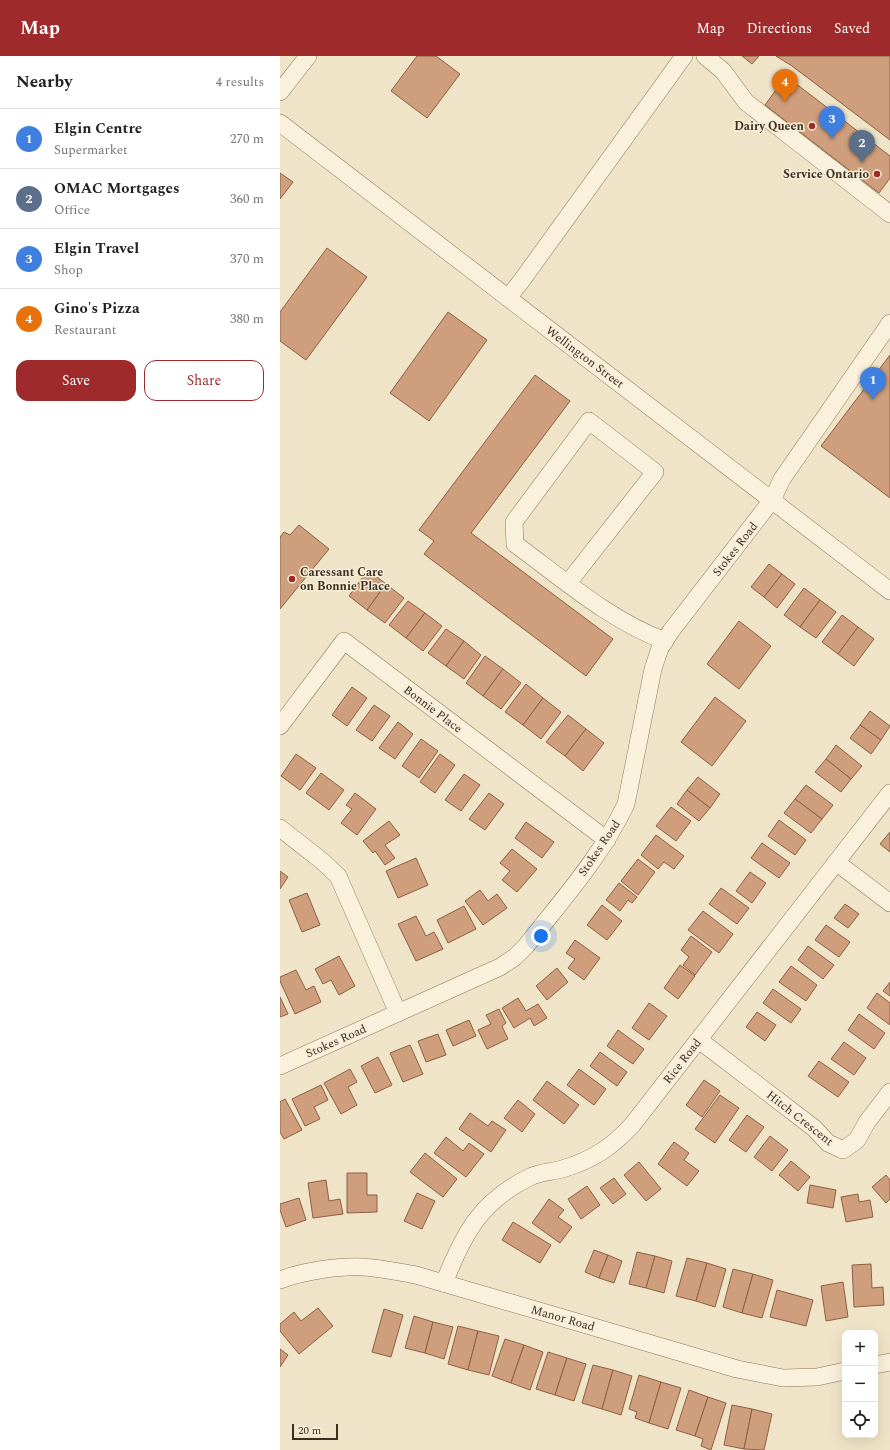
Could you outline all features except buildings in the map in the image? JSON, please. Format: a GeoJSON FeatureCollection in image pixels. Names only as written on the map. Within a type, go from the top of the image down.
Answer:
{"type":"FeatureCollection","features":[{"type":"Feature","properties":{"kind":"street"},"geometry":{"type":"LineString","coordinates":[[280,92],[308,56]]}},
{"type":"Feature","properties":{"kind":"street"},"geometry":{"type":"LineString","coordinates":[[508,298],[684,56]]}},
{"type":"Feature","properties":{"kind":"street"},"geometry":{"type":"LineString","coordinates":[[704,56],[723,71],[746,102],[890,214]]}},
{"type":"Feature","properties":{"kind":"street","name":"Wellington Street"},"geometry":{"type":"LineString","coordinates":[[280,123],[890,591]]}},
{"type":"Feature","properties":{"kind":"street","name":"Stokes Road"},"geometry":{"type":"LineString","coordinates":[[280,1066],[500,967],[515,957],[526,946],[579,879],[607,840],[626,804],[653,669],[660,648],[772,500],[782,479],[890,323]]}},
{"type":"Feature","properties":{"kind":"street"},"geometry":{"type":"LineString","coordinates":[[568,583],[655,472],[589,420],[514,522],[515,544],[604,610],[646,634],[665,641]]}},
{"type":"Feature","properties":{"kind":"street","name":"Bonnie Place"},"geometry":{"type":"LineString","coordinates":[[280,726],[344,641],[607,840]]}},
{"type":"Feature","properties":{"kind":"street","name":"Rice Road"},"geometry":{"type":"LineString","coordinates":[[444,1283],[464,1236],[488,1205],[503,1193],[530,1177],[581,1163],[598,1154],[618,1140],[633,1124],[890,793]]}},
{"type":"Feature","properties":{"kind":"street"},"geometry":{"type":"LineString","coordinates":[[280,828],[322,861],[338,876],[398,1013]]}},
{"type":"Feature","properties":{"kind":"street"},"geometry":{"type":"LineString","coordinates":[[836,862],[890,903]]}},
{"type":"Feature","properties":{"kind":"street","name":"Hitch Crescent"},"geometry":{"type":"LineString","coordinates":[[699,1040],[814,1128],[828,1143],[843,1150],[857,1140],[867,1122],[890,1092]]}},
{"type":"Feature","properties":{"kind":"street","name":"Manor Road"},"geometry":{"type":"LineString","coordinates":[[280,1280],[310,1272],[363,1267],[388,1270],[416,1275],[444,1283],[737,1370],[783,1378],[817,1377],[842,1372]]}},
{"type":"Feature","properties":{"kind":"street"},"geometry":{"type":"LineString","coordinates":[[878,1364],[890,1362]]}},
{"type":"Feature","properties":{"kind":"place","name":"Gino's Pizza"},"geometry":{"type":"Point","coordinates":[785,102]}},
{"type":"Feature","properties":{"kind":"place","name":"Dairy Queen"},"geometry":{"type":"Point","coordinates":[812,126]}},
{"type":"Feature","properties":{"kind":"place","name":"Elgin Travel"},"geometry":{"type":"Point","coordinates":[832,139]}},
{"type":"Feature","properties":{"kind":"place","name":"OMAC Mortgages"},"geometry":{"type":"Point","coordinates":[862,163]}},
{"type":"Feature","properties":{"kind":"place","name":"Service Ontario"},"geometry":{"type":"Point","coordinates":[877,174]}},
{"type":"Feature","properties":{"kind":"place","name":"Elgin Centre"},"geometry":{"type":"Point","coordinates":[873,400]}},
{"type":"Feature","properties":{"kind":"place","name":"Caressant Care on Bonnie Place"},"geometry":{"type":"Point","coordinates":[292,579]}}]}
